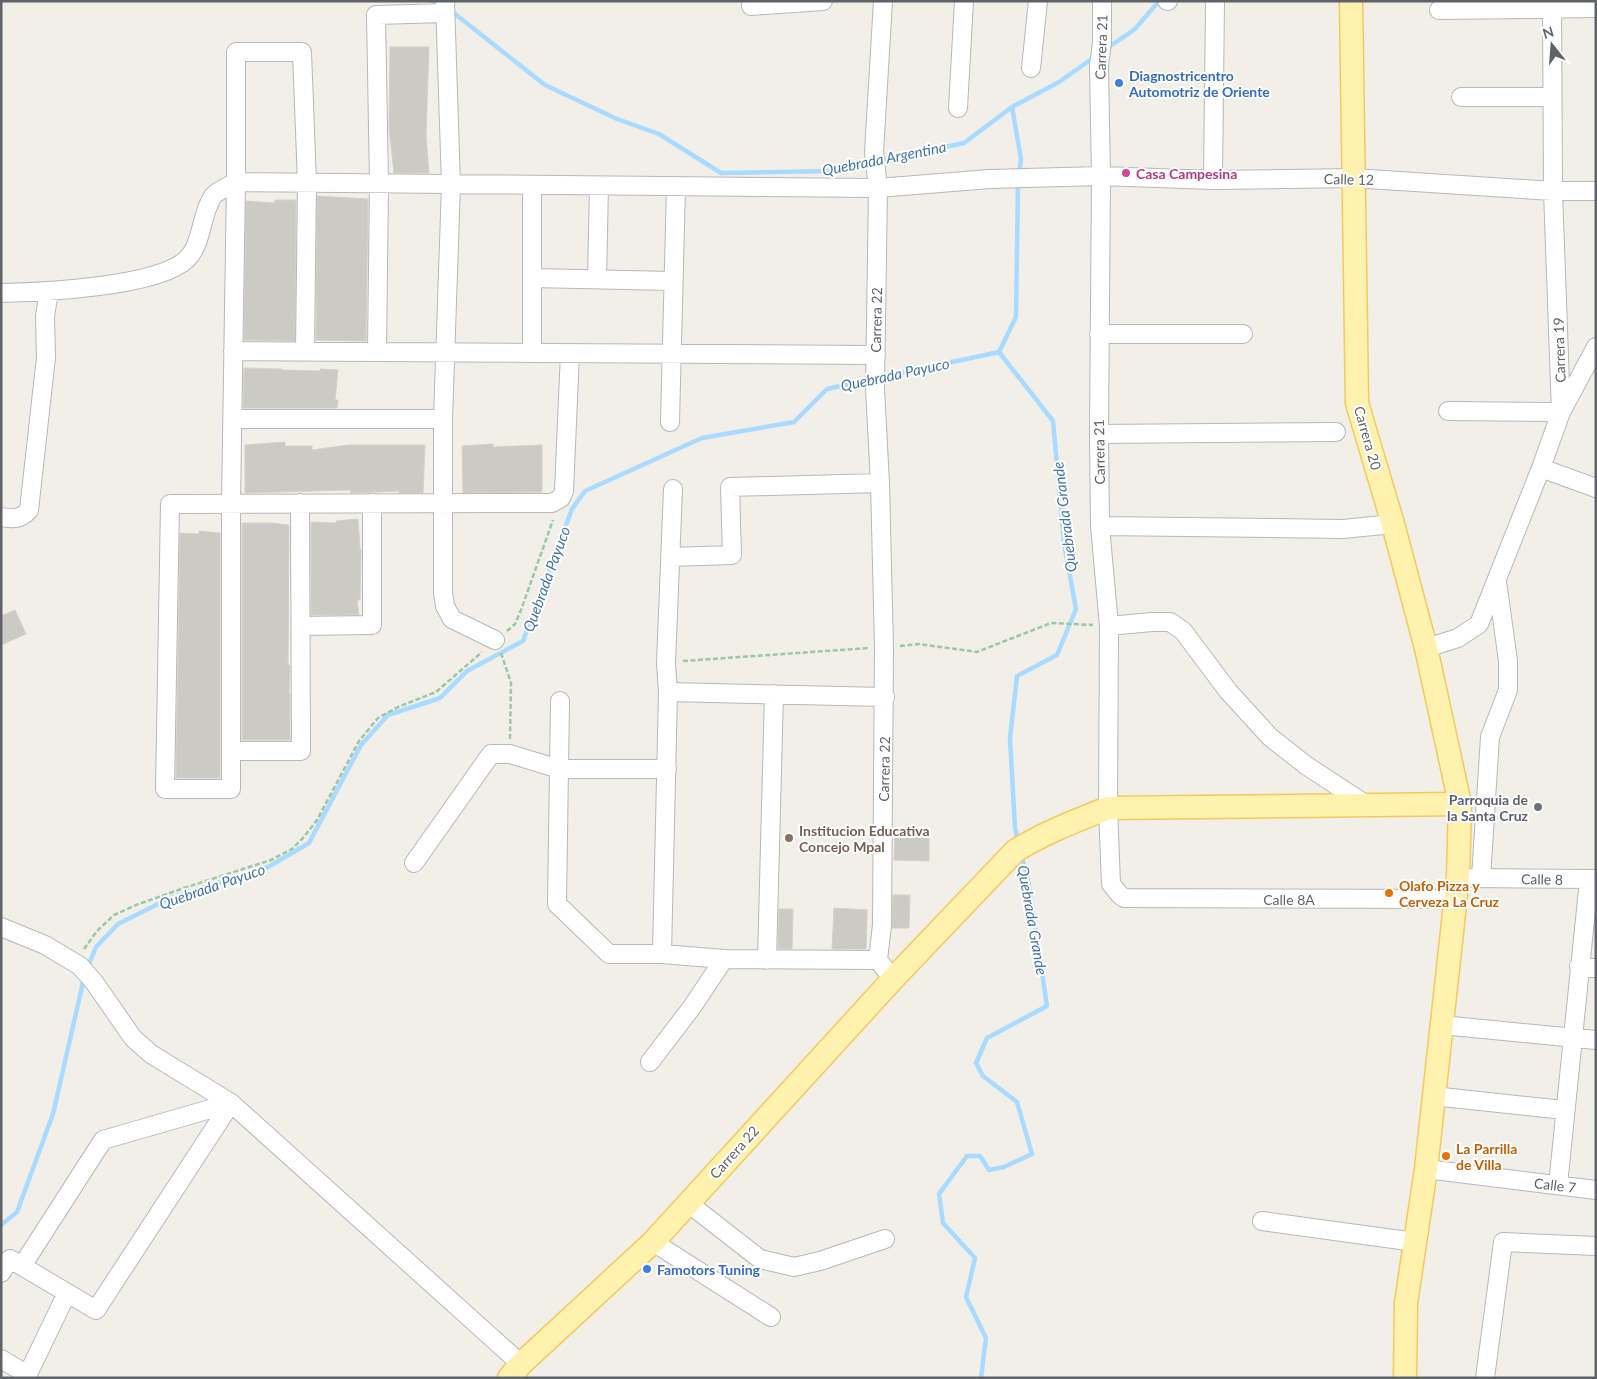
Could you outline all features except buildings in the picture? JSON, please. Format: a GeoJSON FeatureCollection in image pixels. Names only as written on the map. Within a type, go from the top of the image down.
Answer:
{"type":"FeatureCollection","features":[{"type":"Feature","properties":{"kind":"main road","name":"Carrera 20"},"geometry":{"type":"LineString","coordinates":[[1350,1],[1357,403],[1393,524],[1426,648],[1460,804],[1457,888],[1426,1170],[1406,1303],[1405,1378]]}},
{"type":"Feature","properties":{"kind":"main road"},"geometry":{"type":"LineString","coordinates":[[1108,808],[1460,804]]}},
{"type":"Feature","properties":{"kind":"main road","name":"Carrera 22"},"geometry":{"type":"LineString","coordinates":[[515,1371],[653,1242],[892,979],[1021,848],[1062,826],[1108,808]]}},
{"type":"Feature","properties":{"kind":"street"},"geometry":{"type":"LineString","coordinates":[[751,6],[780,2],[823,1]]}},
{"type":"Feature","properties":{"kind":"street","name":"Carrera 22"},"geometry":{"type":"LineString","coordinates":[[878,960],[882,925],[885,697],[880,483],[875,389],[878,188],[875,158],[883,1]]}},
{"type":"Feature","properties":{"kind":"street"},"geometry":{"type":"LineString","coordinates":[[958,108],[964,1]]}},
{"type":"Feature","properties":{"kind":"street"},"geometry":{"type":"LineString","coordinates":[[1031,68],[1038,1]]}},
{"type":"Feature","properties":{"kind":"street","name":"Carrera 21"},"geometry":{"type":"LineString","coordinates":[[1102,1],[1102,42],[1099,66],[1101,176],[1099,334],[1100,526],[1109,626],[1108,808],[1111,884],[1124,898]]}},
{"type":"Feature","properties":{"kind":"street"},"geometry":{"type":"LineString","coordinates":[[1213,180],[1215,1]]}},
{"type":"Feature","properties":{"kind":"street"},"geometry":{"type":"LineString","coordinates":[[1439,10],[1552,5],[1596,8]]}},
{"type":"Feature","properties":{"kind":"street","name":"Carrera 19"},"geometry":{"type":"LineString","coordinates":[[1426,648],[1458,638],[1479,624],[1541,468],[1561,412],[1553,191],[1552,5]]}},
{"type":"Feature","properties":{"kind":"street"},"geometry":{"type":"LineString","coordinates":[[377,352],[379,184],[376,15],[445,7],[451,185],[443,419],[443,593],[448,614],[459,624],[497,644]]}},
{"type":"Feature","properties":{"kind":"street"},"geometry":{"type":"LineString","coordinates":[[304,352],[307,183],[302,52],[236,52],[234,420],[231,503],[231,789],[165,789],[170,504],[231,503],[552,503],[561,498],[564,491],[570,353]]}},
{"type":"Feature","properties":{"kind":"street"},"geometry":{"type":"LineString","coordinates":[[1461,97],[1552,97]]}},
{"type":"Feature","properties":{"kind":"street","name":"Calle 12"},"geometry":{"type":"LineString","coordinates":[[236,182],[878,188],[990,178],[1101,176],[1213,180],[1353,178],[1553,191],[1596,191]]}},
{"type":"Feature","properties":{"kind":"street"},"geometry":{"type":"LineString","coordinates":[[1,293],[49,291],[119,284],[170,271],[187,259],[195,247],[213,196],[236,182]]}},
{"type":"Feature","properties":{"kind":"street"},"geometry":{"type":"LineString","coordinates":[[532,186],[532,353]]}},
{"type":"Feature","properties":{"kind":"street"},"geometry":{"type":"LineString","coordinates":[[596,279],[599,186]]}},
{"type":"Feature","properties":{"kind":"street"},"geometry":{"type":"LineString","coordinates":[[670,422],[672,281],[676,187]]}},
{"type":"Feature","properties":{"kind":"street"},"geometry":{"type":"LineString","coordinates":[[532,278],[672,281]]}},
{"type":"Feature","properties":{"kind":"street"},"geometry":{"type":"LineString","coordinates":[[1,516],[14,519],[23,516],[29,510],[46,357],[45,316],[49,291]]}},
{"type":"Feature","properties":{"kind":"street"},"geometry":{"type":"LineString","coordinates":[[1099,334],[1243,334]]}},
{"type":"Feature","properties":{"kind":"street"},"geometry":{"type":"LineString","coordinates":[[1448,411],[1561,412],[1596,347]]}},
{"type":"Feature","properties":{"kind":"street"},"geometry":{"type":"LineString","coordinates":[[233,351],[671,354],[876,362]]}},
{"type":"Feature","properties":{"kind":"street"},"geometry":{"type":"LineString","coordinates":[[234,420],[443,419]]}},
{"type":"Feature","properties":{"kind":"street"},"geometry":{"type":"LineString","coordinates":[[1099,434],[1336,432]]}},
{"type":"Feature","properties":{"kind":"street"},"geometry":{"type":"LineString","coordinates":[[1541,468],[1596,488]]}},
{"type":"Feature","properties":{"kind":"street"},"geometry":{"type":"LineString","coordinates":[[670,557],[732,556],[730,487],[880,483]]}},
{"type":"Feature","properties":{"kind":"street"},"geometry":{"type":"LineString","coordinates":[[662,954],[667,769],[668,692],[666,662],[673,489]]}},
{"type":"Feature","properties":{"kind":"street"},"geometry":{"type":"LineString","coordinates":[[231,751],[301,751],[300,503]]}},
{"type":"Feature","properties":{"kind":"street"},"geometry":{"type":"LineString","coordinates":[[301,626],[372,625],[372,503]]}},
{"type":"Feature","properties":{"kind":"street"},"geometry":{"type":"LineString","coordinates":[[1100,526],[1343,530],[1393,524]]}},
{"type":"Feature","properties":{"kind":"street"},"geometry":{"type":"LineString","coordinates":[[1481,878],[1490,737],[1508,690],[1508,661],[1497,579]]}},
{"type":"Feature","properties":{"kind":"street"},"geometry":{"type":"LineString","coordinates":[[1109,626],[1170,622],[1183,631],[1228,691],[1270,737],[1307,766],[1368,806]]}},
{"type":"Feature","properties":{"kind":"street"},"geometry":{"type":"LineString","coordinates":[[668,692],[885,697]]}},
{"type":"Feature","properties":{"kind":"street"},"geometry":{"type":"LineString","coordinates":[[767,960],[774,694]]}},
{"type":"Feature","properties":{"kind":"street"},"geometry":{"type":"LineString","coordinates":[[560,701],[557,904],[609,954],[662,954],[767,960],[878,960],[892,979]]}},
{"type":"Feature","properties":{"kind":"street"},"geometry":{"type":"LineString","coordinates":[[414,863],[491,754],[510,754],[559,769],[667,769]]}},
{"type":"Feature","properties":{"kind":"street","name":"Calle 8"},"geometry":{"type":"LineString","coordinates":[[1457,888],[1481,878],[1592,880]]}},
{"type":"Feature","properties":{"kind":"street"},"geometry":{"type":"LineString","coordinates":[[1558,1185],[1572,1038],[1588,967],[1592,880]]}},
{"type":"Feature","properties":{"kind":"street","name":"Calle 8A"},"geometry":{"type":"LineString","coordinates":[[1124,898],[1457,888]]}},
{"type":"Feature","properties":{"kind":"street"},"geometry":{"type":"LineString","coordinates":[[1,927],[45,945],[77,964],[94,982],[122,1025],[133,1038],[151,1054],[231,1103],[515,1371]]}},
{"type":"Feature","properties":{"kind":"street"},"geometry":{"type":"LineString","coordinates":[[650,1062],[692,1007],[724,959]]}},
{"type":"Feature","properties":{"kind":"street"},"geometry":{"type":"LineString","coordinates":[[1442,1025],[1596,1040]]}},
{"type":"Feature","properties":{"kind":"street"},"geometry":{"type":"LineString","coordinates":[[1433,1096],[1564,1110]]}},
{"type":"Feature","properties":{"kind":"street"},"geometry":{"type":"LineString","coordinates":[[22,1266],[103,1140],[231,1103]]}},
{"type":"Feature","properties":{"kind":"street"},"geometry":{"type":"LineString","coordinates":[[1,1273],[10,1259],[96,1310],[231,1103]]}},
{"type":"Feature","properties":{"kind":"street","name":"Calle 7"},"geometry":{"type":"LineString","coordinates":[[1426,1170],[1596,1190]]}},
{"type":"Feature","properties":{"kind":"street"},"geometry":{"type":"LineString","coordinates":[[688,1203],[760,1259],[794,1267],[820,1261],[885,1238]]}},
{"type":"Feature","properties":{"kind":"street"},"geometry":{"type":"LineString","coordinates":[[1262,1221],[1415,1242]]}},
{"type":"Feature","properties":{"kind":"street"},"geometry":{"type":"LineString","coordinates":[[653,1242],[771,1317]]}},
{"type":"Feature","properties":{"kind":"street"},"geometry":{"type":"LineString","coordinates":[[1485,1378],[1503,1242],[1596,1246]]}},
{"type":"Feature","properties":{"kind":"street"},"geometry":{"type":"LineString","coordinates":[[1,1359],[27,1376],[67,1293]]}},
{"type":"Feature","properties":{"kind":"path"},"geometry":{"type":"LineString","coordinates":[[77,964],[96,931],[114,915],[160,896],[271,860],[292,849],[317,820],[360,741],[378,718],[398,707],[436,692],[497,644],[515,624],[561,498]]}},
{"type":"Feature","properties":{"kind":"path"},"geometry":{"type":"LineString","coordinates":[[666,662],[919,644],[977,652],[1051,623],[1081,624]]}},
{"type":"Feature","properties":{"kind":"path"},"geometry":{"type":"LineString","coordinates":[[497,644],[508,671],[510,683],[510,754]]}},
{"type":"Feature","properties":{"kind":"waterway","name":"Quebrada Argentina"},"geometry":{"type":"LineString","coordinates":[[431,1],[441,5]]}},
{"type":"Feature","properties":{"kind":"waterway","name":"Quebrada Argentina"},"geometry":{"type":"LineString","coordinates":[[1106,49],[1135,29],[1159,1]]}},
{"type":"Feature","properties":{"kind":"waterway","name":"Quebrada Argentina"},"geometry":{"type":"LineString","coordinates":[[450,10],[545,85],[617,119],[659,134],[721,173],[834,171],[871,163]]}},
{"type":"Feature","properties":{"kind":"waterway","name":"Quebrada Argentina"},"geometry":{"type":"LineString","coordinates":[[879,161],[964,143],[1012,107],[1059,82],[1096,56]]}},
{"type":"Feature","properties":{"kind":"waterway","name":"Quebrada Payuco"},"geometry":{"type":"LineString","coordinates":[[1012,107],[1021,159],[1019,174]]}},
{"type":"Feature","properties":{"kind":"waterway","name":"Quebrada Payuco"},"geometry":{"type":"LineString","coordinates":[[999,352],[1016,317],[1018,182]]}},
{"type":"Feature","properties":{"kind":"waterway","name":"Quebrada Grande"},"geometry":{"type":"LineString","coordinates":[[999,352],[1053,421],[1064,543],[1076,609],[1057,655],[1017,676],[1010,738],[1015,828],[1018,842]]}},
{"type":"Feature","properties":{"kind":"waterway","name":"Quebrada Payuco"},"geometry":{"type":"LineString","coordinates":[[878,378],[999,352]]}},
{"type":"Feature","properties":{"kind":"waterway","name":"Quebrada Payuco"},"geometry":{"type":"LineString","coordinates":[[87,969],[96,947],[118,924],[168,899],[268,867],[309,843],[361,745],[388,715],[440,698],[467,671],[523,641],[572,509],[585,491],[702,438],[794,422],[827,389],[871,379]]}},
{"type":"Feature","properties":{"kind":"waterway","name":"Quebrada Grande"},"geometry":{"type":"LineString","coordinates":[[981,1378],[986,1338],[966,1297],[975,1258],[943,1223],[939,1194],[967,1156],[980,1156],[989,1170],[1004,1167],[1032,1154],[1017,1102],[983,1076],[976,1063],[987,1038],[1047,1006],[1028,880],[1021,854]]}},
{"type":"Feature","properties":{"kind":"waterway","name":"Quebrada Payuco"},"geometry":{"type":"LineString","coordinates":[[1,1225],[17,1212],[53,1114],[84,978]]}},
{"type":"Feature","properties":{"kind":"place","name":"Diagnostricentro Automotriz de Oriente"},"geometry":{"type":"Point","coordinates":[1119,83]}},
{"type":"Feature","properties":{"kind":"place","name":"Casa Campesina"},"geometry":{"type":"Point","coordinates":[1126,173]}},
{"type":"Feature","properties":{"kind":"place","name":"Parroquia de la Santa Cruz"},"geometry":{"type":"Point","coordinates":[1538,807]}},
{"type":"Feature","properties":{"kind":"place","name":"Institucion Educativa Concejo Mpal"},"geometry":{"type":"Point","coordinates":[789,838]}},
{"type":"Feature","properties":{"kind":"place","name":"Olafo Pizza y Cerveza La Cruz"},"geometry":{"type":"Point","coordinates":[1389,893]}},
{"type":"Feature","properties":{"kind":"place","name":"La Parrilla de Villa"},"geometry":{"type":"Point","coordinates":[1446,1156]}},
{"type":"Feature","properties":{"kind":"place","name":"Famotors Tuning"},"geometry":{"type":"Point","coordinates":[647,1269]}}]}
